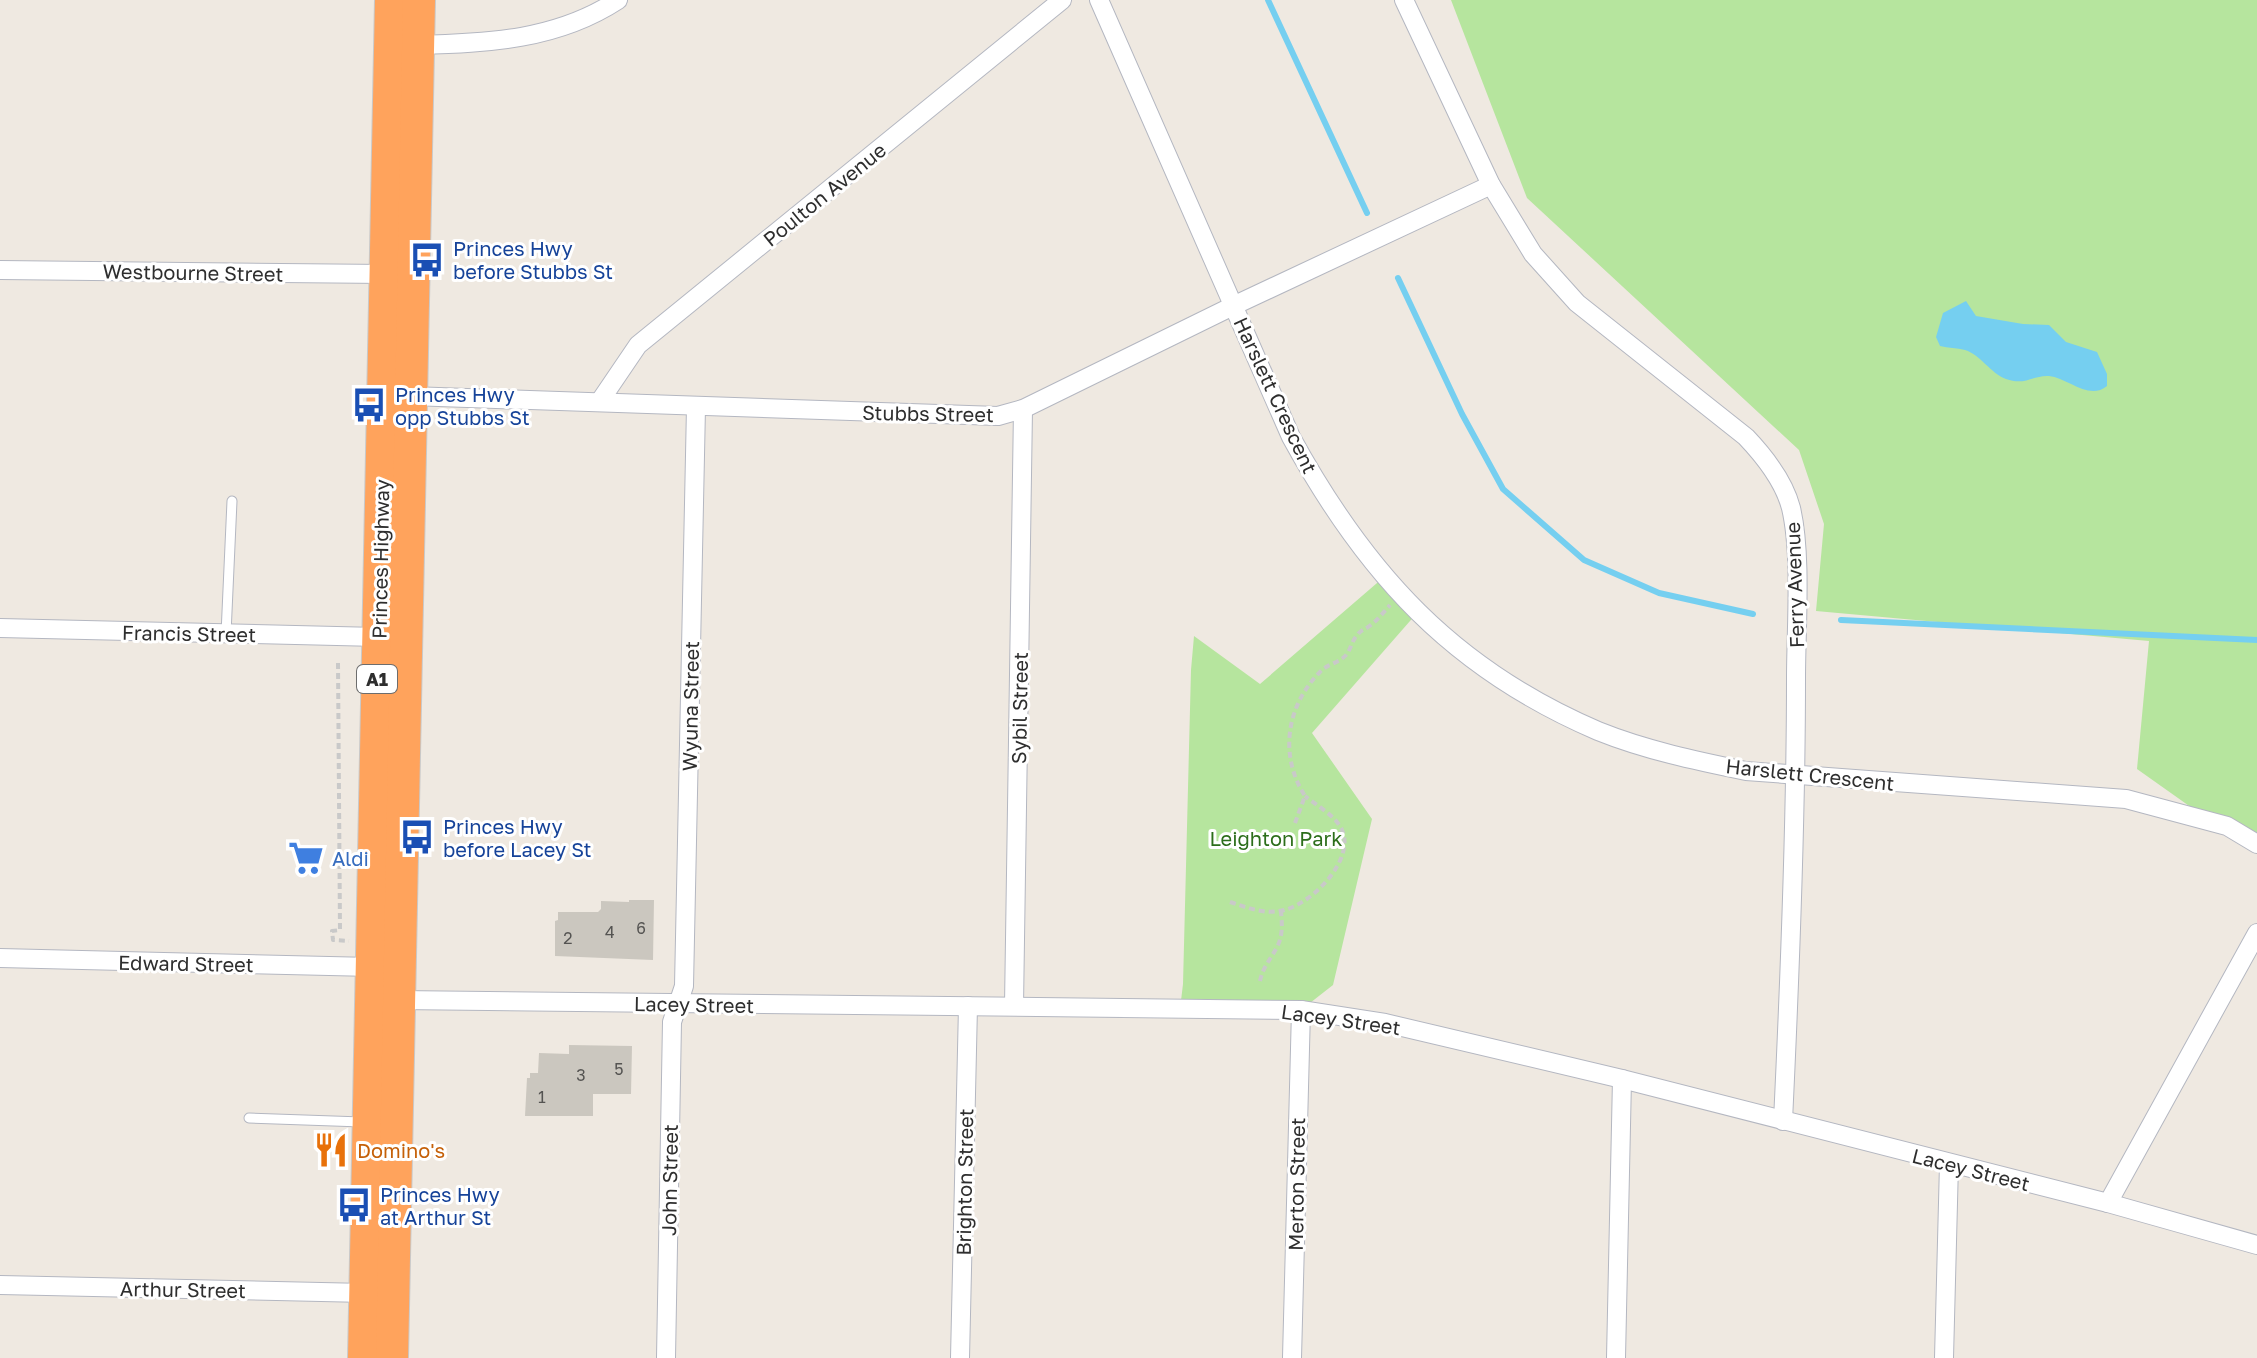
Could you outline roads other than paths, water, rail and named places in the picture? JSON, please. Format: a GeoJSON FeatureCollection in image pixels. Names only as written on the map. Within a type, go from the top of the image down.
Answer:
{"type":"FeatureCollection","features":[{"type":"Feature","properties":{"kind":"highway","name":"Princes Highway"},"geometry":{"type":"LineString","coordinates":[[364,1358],[391,0]]}},
{"type":"Feature","properties":{"kind":"highway","name":"Princes Highway"},"geometry":{"type":"LineString","coordinates":[[392,1358],[419,0]]}},
{"type":"Feature","properties":{"kind":"street"},"geometry":{"type":"LineString","coordinates":[[418,45],[472,44],[541,35],[578,23],[618,0]]}},
{"type":"Feature","properties":{"kind":"street","name":"Poulton Avenue"},"geometry":{"type":"LineString","coordinates":[[600,401],[638,345],[1062,0]]}},
{"type":"Feature","properties":{"kind":"street","name":"Harslett Crescent"},"geometry":{"type":"LineString","coordinates":[[1099,0],[1291,437],[1316,483],[1365,553],[1400,595],[1443,636],[1477,662],[1554,710],[1601,732],[1695,761],[1746,771],[2126,799],[2227,826],[2257,844]]}},
{"type":"Feature","properties":{"kind":"street","name":"Ferry Avenue"},"geometry":{"type":"LineString","coordinates":[[1404,0],[1491,185],[1551,278],[1577,303],[1746,437],[1763,455],[1780,481],[1791,507],[1795,536],[1796,775],[1783,1121]]}},
{"type":"Feature","properties":{"kind":"street","name":"Stubbs Street"},"geometry":{"type":"LineString","coordinates":[[410,396],[998,416],[1023,409],[1491,185]]}},
{"type":"Feature","properties":{"kind":"street","name":"Westbourne Street"},"geometry":{"type":"LineString","coordinates":[[0,270],[386,274]]}},
{"type":"Feature","properties":{"kind":"street","name":"Wyuna Street"},"geometry":{"type":"LineString","coordinates":[[679,1004],[684,986],[696,407]]}},
{"type":"Feature","properties":{"kind":"street","name":"Sybil Street"},"geometry":{"type":"LineString","coordinates":[[1014,1006],[1023,409]]}},
{"type":"Feature","properties":{"kind":"street","name":"Francis Street"},"geometry":{"type":"LineString","coordinates":[[0,628],[378,637]]}},
{"type":"Feature","properties":{"kind":"street"},"geometry":{"type":"LineString","coordinates":[[2108,1203],[2257,933]]}},
{"type":"Feature","properties":{"kind":"street","name":"Edward Street"},"geometry":{"type":"LineString","coordinates":[[0,958],[372,967]]}},
{"type":"Feature","properties":{"kind":"street","name":"Lacey Street"},"geometry":{"type":"LineString","coordinates":[[398,1000],[1301,1010],[1385,1023],[1622,1079],[2108,1203],[2257,1245]]}},
{"type":"Feature","properties":{"kind":"street","name":"John Street"},"geometry":{"type":"LineString","coordinates":[[666,1358],[672,1022],[679,1004]]}},
{"type":"Feature","properties":{"kind":"street","name":"Brighton Street"},"geometry":{"type":"LineString","coordinates":[[960,1358],[968,1006]]}},
{"type":"Feature","properties":{"kind":"street","name":"Merton Street"},"geometry":{"type":"LineString","coordinates":[[1292,1358],[1301,1010]]}},
{"type":"Feature","properties":{"kind":"street"},"geometry":{"type":"LineString","coordinates":[[1616,1358],[1622,1079]]}},
{"type":"Feature","properties":{"kind":"street"},"geometry":{"type":"LineString","coordinates":[[1944,1358],[1949,1164]]}},
{"type":"Feature","properties":{"kind":"street","name":"Arthur Street"},"geometry":{"type":"LineString","coordinates":[[0,1285],[366,1293]]}},
{"type":"Feature","properties":{"kind":"lane"},"geometry":{"type":"LineString","coordinates":[[226,634],[232,501]]}},
{"type":"Feature","properties":{"kind":"lane"},"geometry":{"type":"LineString","coordinates":[[249,1118],[369,1122]]}},
{"type":"Feature","properties":{"kind":"water"},"geometry":{"type":"Polygon","coordinates":[[[1966,301],[1976,316],[2049,325],[2066,342],[2097,352],[2107,374],[2107,386],[2100,390],[2086,390],[2049,376],[2013,381],[2000,376],[1971,352],[1940,346],[1936,337],[1943,313],[1966,301]]]}},
{"type":"Feature","properties":{"kind":"waterway"},"geometry":{"type":"LineString","coordinates":[[1268,0],[1367,213]]}},
{"type":"Feature","properties":{"kind":"waterway"},"geometry":{"type":"LineString","coordinates":[[1398,278],[1462,414],[1503,489],[1584,560],[1659,593],[1753,614]]}},
{"type":"Feature","properties":{"kind":"waterway"},"geometry":{"type":"LineString","coordinates":[[1841,620],[2257,640]]}},
{"type":"Feature","properties":{"kind":"place","name":"Princes Hwy before Stubbs St"},"geometry":{"type":"Point","coordinates":[427,260]}},
{"type":"Feature","properties":{"kind":"place","name":"Princes Hwy opp Stubbs St"},"geometry":{"type":"Point","coordinates":[369,405]}},
{"type":"Feature","properties":{"kind":"place","name":"Princes Hwy before Lacey St"},"geometry":{"type":"Point","coordinates":[417,837]}},
{"type":"Feature","properties":{"kind":"place","name":"Aldi"},"geometry":{"type":"Point","coordinates":[306,858]}},
{"type":"Feature","properties":{"kind":"place","name":"Domino's"},"geometry":{"type":"Point","coordinates":[331,1150]}},
{"type":"Feature","properties":{"kind":"place","name":"Princes Hwy at Arthur St"},"geometry":{"type":"Point","coordinates":[354,1205]}},
{"type":"Feature","properties":{"kind":"park label","name":"Leighton Park"},"geometry":{"type":"Point","coordinates":[1276,838]}}]}
